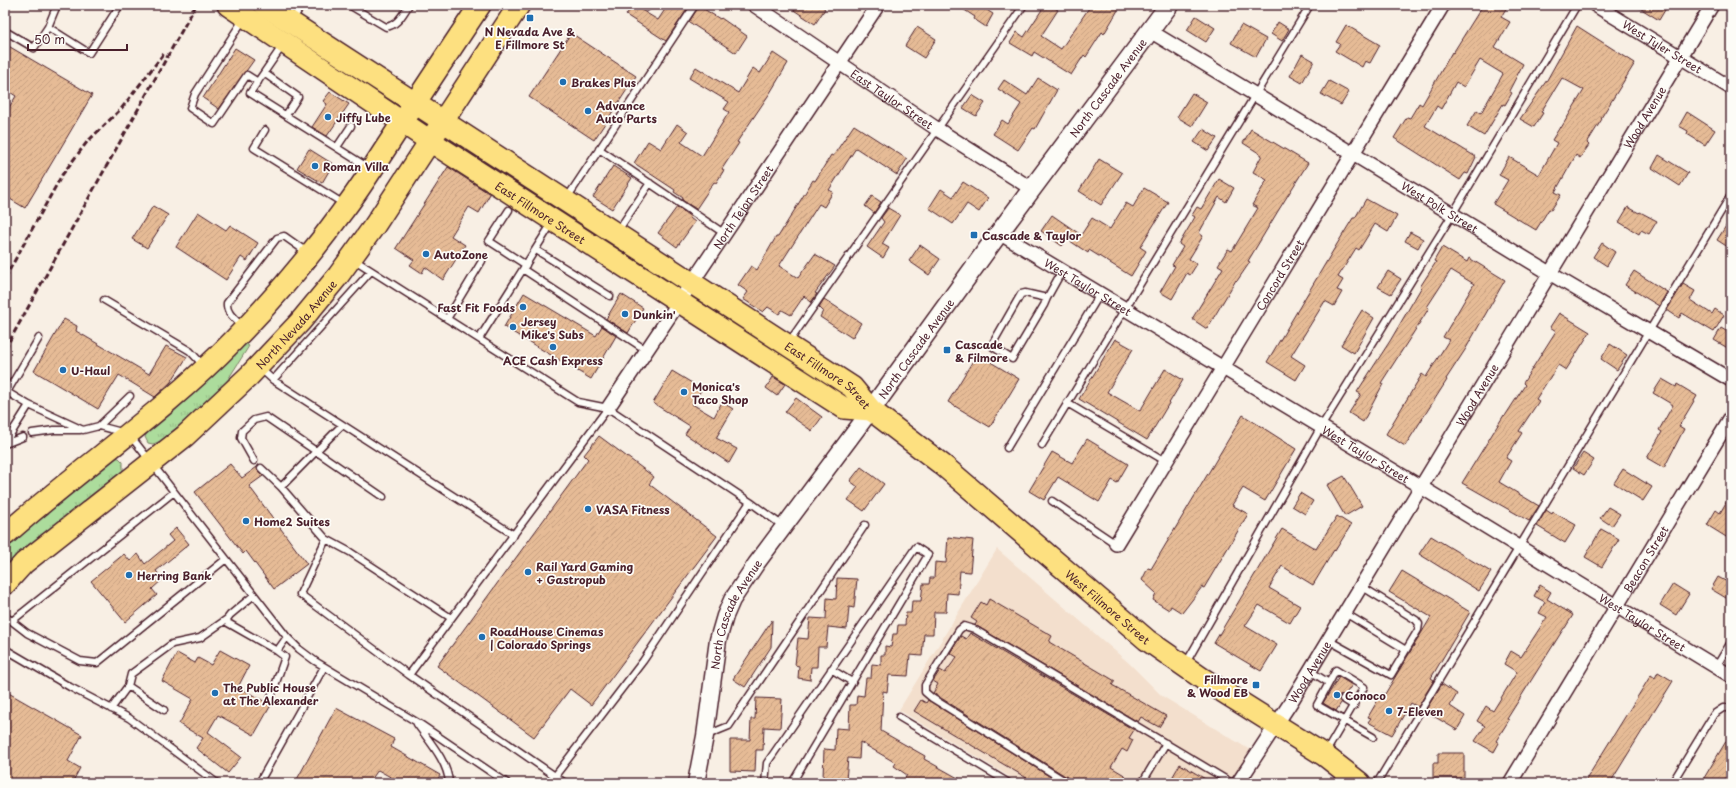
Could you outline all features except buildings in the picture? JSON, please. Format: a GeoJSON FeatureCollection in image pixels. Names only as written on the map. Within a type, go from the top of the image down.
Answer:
{"type":"FeatureCollection","features":[{"type":"Feature","properties":{"kind":"main road","name":"East Fillmore Street"},"geometry":{"type":"LineString","coordinates":[[228,5],[430,141],[844,408],[871,410]]}},
{"type":"Feature","properties":{"kind":"main road","name":"East Fillmore Street"},"geometry":{"type":"LineString","coordinates":[[264,5],[852,387],[871,410]]}},
{"type":"Feature","properties":{"kind":"main road"},"geometry":{"type":"LineString","coordinates":[[5,535],[43,502],[129,434],[186,386],[245,328],[310,254],[347,206],[480,5]]}},
{"type":"Feature","properties":{"kind":"main road","name":"North Nevada Avenue"},"geometry":{"type":"LineString","coordinates":[[5,584],[24,563],[266,373],[309,312],[352,258],[519,5]]}},
{"type":"Feature","properties":{"kind":"main road","name":"North Cascade Avenue"},"geometry":{"type":"LineString","coordinates":[[871,410],[999,233],[1169,5]]}},
{"type":"Feature","properties":{"kind":"main road","name":"West Fillmore Street"},"geometry":{"type":"LineString","coordinates":[[871,410],[944,466],[1121,619],[1184,666],[1324,755],[1360,783]]}},
{"type":"Feature","properties":{"kind":"street","name":"East Taylor Street"},"geometry":{"type":"LineString","coordinates":[[754,5],[937,129],[1032,189]]}},
{"type":"Feature","properties":{"kind":"street","name":"North Tejon Street"},"geometry":{"type":"LineString","coordinates":[[608,408],[878,5]]}},
{"type":"Feature","properties":{"kind":"street","name":"Concord Street"},"geometry":{"type":"LineString","coordinates":[[1116,544],[1443,5]]}},
{"type":"Feature","properties":{"kind":"street","name":"West Tyler Street"},"geometry":{"type":"LineString","coordinates":[[1595,5],[1731,88]]}},
{"type":"Feature","properties":{"kind":"street","name":"Wood Avenue"},"geometry":{"type":"LineString","coordinates":[[1238,783],[1310,671],[1712,5]]}},
{"type":"Feature","properties":{"kind":"street","name":"West Polk Street"},"geometry":{"type":"LineString","coordinates":[[1150,31],[1549,274],[1731,380]]}},
{"type":"Feature","properties":{"kind":"street","name":"West Taylor Street"},"geometry":{"type":"LineString","coordinates":[[999,233],[1322,427],[1731,676]]}},
{"type":"Feature","properties":{"kind":"street","name":"North Cascade Avenue"},"geometry":{"type":"LineString","coordinates":[[696,783],[705,736],[718,640],[725,616],[732,600],[783,526],[871,410]]}},
{"type":"Feature","properties":{"kind":"street","name":"Beacon Street"},"geometry":{"type":"LineString","coordinates":[[1510,783],[1731,417]]}},
{"type":"Feature","properties":{"kind":"lane"},"geometry":{"type":"LineString","coordinates":[[5,31],[34,48],[48,27],[57,5]]}},
{"type":"Feature","properties":{"kind":"lane"},"geometry":{"type":"LineString","coordinates":[[48,27],[89,53],[120,5]]}},
{"type":"Feature","properties":{"kind":"lane"},"geometry":{"type":"LineString","coordinates":[[291,23],[302,5]]}},
{"type":"Feature","properties":{"kind":"lane"},"geometry":{"type":"LineString","coordinates":[[349,5],[386,27],[398,21],[409,5]]}},
{"type":"Feature","properties":{"kind":"lane"},"geometry":{"type":"LineString","coordinates":[[565,201],[695,5]]}},
{"type":"Feature","properties":{"kind":"lane"},"geometry":{"type":"LineString","coordinates":[[787,345],[1024,5]]}},
{"type":"Feature","properties":{"kind":"lane"},"geometry":{"type":"LineString","coordinates":[[1042,445],[1310,5]]}},
{"type":"Feature","properties":{"kind":"lane"},"geometry":{"type":"LineString","coordinates":[[1184,666],[1322,427],[1452,215],[1577,5]]}},
{"type":"Feature","properties":{"kind":"lane"},"geometry":{"type":"LineString","coordinates":[[245,17],[195,94],[190,108],[214,124],[247,75],[258,82]]}},
{"type":"Feature","properties":{"kind":"lane"},"geometry":{"type":"LineString","coordinates":[[285,44],[250,93],[372,170]]}},
{"type":"Feature","properties":{"kind":"lane"},"geometry":{"type":"LineString","coordinates":[[264,73],[298,97],[286,115]]}},
{"type":"Feature","properties":{"kind":"lane"},"geometry":{"type":"LineString","coordinates":[[336,147],[351,126]]}},
{"type":"Feature","properties":{"kind":"lane"},"geometry":{"type":"LineString","coordinates":[[265,130],[254,148],[347,206]]}},
{"type":"Feature","properties":{"kind":"lane"},"geometry":{"type":"LineString","coordinates":[[599,149],[725,234]]}},
{"type":"Feature","properties":{"kind":"lane"},"geometry":{"type":"LineString","coordinates":[[615,234],[650,183]]}},
{"type":"Feature","properties":{"kind":"lane"},"geometry":{"type":"LineString","coordinates":[[1377,783],[1731,195]]}},
{"type":"Feature","properties":{"kind":"lane"},"geometry":{"type":"LineString","coordinates":[[509,210],[489,241],[525,268],[646,350]]}},
{"type":"Feature","properties":{"kind":"lane"},"geometry":{"type":"LineString","coordinates":[[479,339],[554,220]]}},
{"type":"Feature","properties":{"kind":"lane"},"geometry":{"type":"LineString","coordinates":[[245,328],[229,313],[226,308],[227,302],[276,238],[284,236],[310,254]]}},
{"type":"Feature","properties":{"kind":"lane"},"geometry":{"type":"LineString","coordinates":[[536,250],[610,296]]}},
{"type":"Feature","properties":{"kind":"lane"},"geometry":{"type":"LineString","coordinates":[[352,258],[578,402],[608,408],[750,502],[783,526]]}},
{"type":"Feature","properties":{"kind":"lane"},"geometry":{"type":"LineString","coordinates":[[447,319],[482,261]]}},
{"type":"Feature","properties":{"kind":"lane"},"geometry":{"type":"LineString","coordinates":[[371,270],[266,373],[342,425],[514,535]]}},
{"type":"Feature","properties":{"kind":"lane"},"geometry":{"type":"LineString","coordinates":[[1047,298],[1021,294],[993,342],[993,347],[1012,358],[1044,305],[1062,271]]}},
{"type":"Feature","properties":{"kind":"lane"},"geometry":{"type":"LineString","coordinates":[[1007,448],[1100,294]]}},
{"type":"Feature","properties":{"kind":"lane"},"geometry":{"type":"LineString","coordinates":[[104,300],[190,352],[206,368]]}},
{"type":"Feature","properties":{"kind":"lane"},"geometry":{"type":"LineString","coordinates":[[39,338],[7,392],[28,405],[83,430]]}},
{"type":"Feature","properties":{"kind":"lane"},"geometry":{"type":"LineString","coordinates":[[99,426],[130,396]]}},
{"type":"Feature","properties":{"kind":"lane"},"geometry":{"type":"LineString","coordinates":[[1067,403],[1165,461]]}},
{"type":"Feature","properties":{"kind":"lane"},"geometry":{"type":"LineString","coordinates":[[5,443],[28,405]]}},
{"type":"Feature","properties":{"kind":"lane"},"geometry":{"type":"LineString","coordinates":[[409,675],[608,408]]}},
{"type":"Feature","properties":{"kind":"lane"},"geometry":{"type":"LineString","coordinates":[[254,461],[241,438],[242,431],[254,420],[266,417],[383,496]]}},
{"type":"Feature","properties":{"kind":"lane"},"geometry":{"type":"LineString","coordinates":[[281,487],[342,425]]}},
{"type":"Feature","properties":{"kind":"lane"},"geometry":{"type":"LineString","coordinates":[[32,434],[54,430],[83,430],[99,426],[129,434],[287,637],[298,649],[324,667],[415,721],[507,783]]}},
{"type":"Feature","properties":{"kind":"lane"},"geometry":{"type":"LineString","coordinates":[[5,443],[23,437]]}},
{"type":"Feature","properties":{"kind":"lane"},"geometry":{"type":"LineString","coordinates":[[261,468],[281,487],[326,538],[451,618]]}},
{"type":"Feature","properties":{"kind":"lane"},"geometry":{"type":"LineString","coordinates":[[12,621],[174,492]]}},
{"type":"Feature","properties":{"kind":"lane"},"geometry":{"type":"LineString","coordinates":[[1052,501],[1116,544]]}},
{"type":"Feature","properties":{"kind":"lane"},"geometry":{"type":"LineString","coordinates":[[555,776],[643,661],[750,502]]}},
{"type":"Feature","properties":{"kind":"lane"},"geometry":{"type":"LineString","coordinates":[[705,736],[729,726],[865,525]]}},
{"type":"Feature","properties":{"kind":"lane"},"geometry":{"type":"LineString","coordinates":[[326,538],[300,594],[409,675],[565,783]]}},
{"type":"Feature","properties":{"kind":"lane"},"geometry":{"type":"LineString","coordinates":[[765,783],[767,763],[916,547],[928,555],[792,783]]}},
{"type":"Feature","properties":{"kind":"lane"},"geometry":{"type":"LineString","coordinates":[[5,616],[27,633],[80,661],[97,663],[226,559]]}},
{"type":"Feature","properties":{"kind":"lane"},"geometry":{"type":"LineString","coordinates":[[1328,640],[1391,675],[1418,630],[1419,624],[1416,620],[1361,586]]}},
{"type":"Feature","properties":{"kind":"lane"},"geometry":{"type":"LineString","coordinates":[[111,709],[128,686],[131,674],[172,644],[200,638],[227,619],[254,595]]}},
{"type":"Feature","properties":{"kind":"lane"},"geometry":{"type":"LineString","coordinates":[[1345,613],[1406,650]]}},
{"type":"Feature","properties":{"kind":"lane"},"geometry":{"type":"LineString","coordinates":[[227,619],[228,624],[285,657],[272,697]]}},
{"type":"Feature","properties":{"kind":"lane"},"geometry":{"type":"LineString","coordinates":[[1068,783],[932,698],[925,692],[925,685],[959,630],[964,626],[974,629],[1232,783]]}},
{"type":"Feature","properties":{"kind":"lane"},"geometry":{"type":"LineString","coordinates":[[277,651],[287,637]]}},
{"type":"Feature","properties":{"kind":"lane"},"geometry":{"type":"LineString","coordinates":[[1716,667],[1731,642]]}},
{"type":"Feature","properties":{"kind":"lane"},"geometry":{"type":"LineString","coordinates":[[5,649],[129,718],[217,783]]}},
{"type":"Feature","properties":{"kind":"lane"},"geometry":{"type":"LineString","coordinates":[[259,783],[324,667]]}},
{"type":"Feature","properties":{"kind":"lane"},"geometry":{"type":"LineString","coordinates":[[831,669],[852,682]]}},
{"type":"Feature","properties":{"kind":"lane"},"geometry":{"type":"LineString","coordinates":[[1324,755],[1344,721],[1354,706],[1364,687],[1336,670],[1328,688],[1317,705],[1344,721],[1373,737]]}},
{"type":"Feature","properties":{"kind":"lane"},"geometry":{"type":"LineString","coordinates":[[1310,671],[1328,688]]}},
{"type":"Feature","properties":{"kind":"lane"},"geometry":{"type":"LineString","coordinates":[[128,686],[164,710]]}},
{"type":"Feature","properties":{"kind":"lane"},"geometry":{"type":"LineString","coordinates":[[1343,699],[1354,706]]}},
{"type":"Feature","properties":{"kind":"lane"},"geometry":{"type":"LineString","coordinates":[[1672,783],[1714,714],[1723,708],[1731,708]]}},
{"type":"Feature","properties":{"kind":"lane"},"geometry":{"type":"LineString","coordinates":[[899,717],[1009,783]]}},
{"type":"Feature","properties":{"kind":"lane"},"geometry":{"type":"LineString","coordinates":[[415,721],[442,761],[449,777],[449,783]]}},
{"type":"Feature","properties":{"kind":"lane"},"geometry":{"type":"LineString","coordinates":[[1142,783],[1166,744]]}},
{"type":"Feature","properties":{"kind":"shaded area"},"geometry":{"type":"Polygon","coordinates":[[[997,549],[1130,664],[1162,696],[1250,750],[1230,783],[1020,783],[899,710],[997,549]]]}},
{"type":"Feature","properties":{"kind":"green space"},"geometry":{"type":"Polygon","coordinates":[[[244,342],[249,346],[222,389],[161,441],[153,444],[148,443],[145,437],[148,430],[244,342]]]}},
{"type":"Feature","properties":{"kind":"green space"},"geometry":{"type":"Polygon","coordinates":[[[113,457],[119,458],[123,462],[123,471],[91,495],[5,570],[5,547],[10,541],[113,457]]]}},
{"type":"Feature","properties":{"kind":"railway"},"geometry":{"type":"LineString","coordinates":[[5,349],[196,5]]}},
{"type":"Feature","properties":{"kind":"railway"},"geometry":{"type":"LineString","coordinates":[[5,278],[62,175],[87,142],[121,109],[165,52]]}},
{"type":"Feature","properties":{"kind":"place","name":"N Nevada Ave & E Fillmore St"},"geometry":{"type":"Point","coordinates":[530,18]}},
{"type":"Feature","properties":{"kind":"place","name":"Brakes Plus"},"geometry":{"type":"Point","coordinates":[563,82]}},
{"type":"Feature","properties":{"kind":"place","name":"Advance Auto Parts"},"geometry":{"type":"Point","coordinates":[588,111]}},
{"type":"Feature","properties":{"kind":"place","name":"Jiffy Lube"},"geometry":{"type":"Point","coordinates":[328,117]}},
{"type":"Feature","properties":{"kind":"place","name":"Roman Villa"},"geometry":{"type":"Point","coordinates":[315,166]}},
{"type":"Feature","properties":{"kind":"place","name":"Cascade & Taylor"},"geometry":{"type":"Point","coordinates":[974,235]}},
{"type":"Feature","properties":{"kind":"place","name":"AutoZone"},"geometry":{"type":"Point","coordinates":[426,254]}},
{"type":"Feature","properties":{"kind":"place","name":"Fast Fit Foods"},"geometry":{"type":"Point","coordinates":[523,307]}},
{"type":"Feature","properties":{"kind":"place","name":"Dunkin'"},"geometry":{"type":"Point","coordinates":[625,314]}},
{"type":"Feature","properties":{"kind":"place","name":"Jersey Mike's Subs"},"geometry":{"type":"Point","coordinates":[513,327]}},
{"type":"Feature","properties":{"kind":"place","name":"ACE Cash Express"},"geometry":{"type":"Point","coordinates":[553,347]}},
{"type":"Feature","properties":{"kind":"place","name":"Cascade & Filmore"},"geometry":{"type":"Point","coordinates":[947,350]}},
{"type":"Feature","properties":{"kind":"place","name":"U-Haul"},"geometry":{"type":"Point","coordinates":[63,370]}},
{"type":"Feature","properties":{"kind":"place","name":"Monica's Taco Shop"},"geometry":{"type":"Point","coordinates":[684,392]}},
{"type":"Feature","properties":{"kind":"place","name":"VASA Fitness"},"geometry":{"type":"Point","coordinates":[588,509]}},
{"type":"Feature","properties":{"kind":"place","name":"Home2 Suites"},"geometry":{"type":"Point","coordinates":[246,521]}},
{"type":"Feature","properties":{"kind":"place","name":"Rail Yard Gaming + Gastropub"},"geometry":{"type":"Point","coordinates":[528,572]}},
{"type":"Feature","properties":{"kind":"place","name":"Herring Bank"},"geometry":{"type":"Point","coordinates":[129,575]}},
{"type":"Feature","properties":{"kind":"place","name":"RoadHouse Cinemas | Colorado Springs"},"geometry":{"type":"Point","coordinates":[482,637]}},
{"type":"Feature","properties":{"kind":"place","name":"Fillmore & Wood EB"},"geometry":{"type":"Point","coordinates":[1256,685]}},
{"type":"Feature","properties":{"kind":"place","name":"The Public House at The Alexander"},"geometry":{"type":"Point","coordinates":[215,693]}},
{"type":"Feature","properties":{"kind":"place","name":"Conoco"},"geometry":{"type":"Point","coordinates":[1337,695]}},
{"type":"Feature","properties":{"kind":"place","name":"7-Eleven"},"geometry":{"type":"Point","coordinates":[1389,711]}}]}
